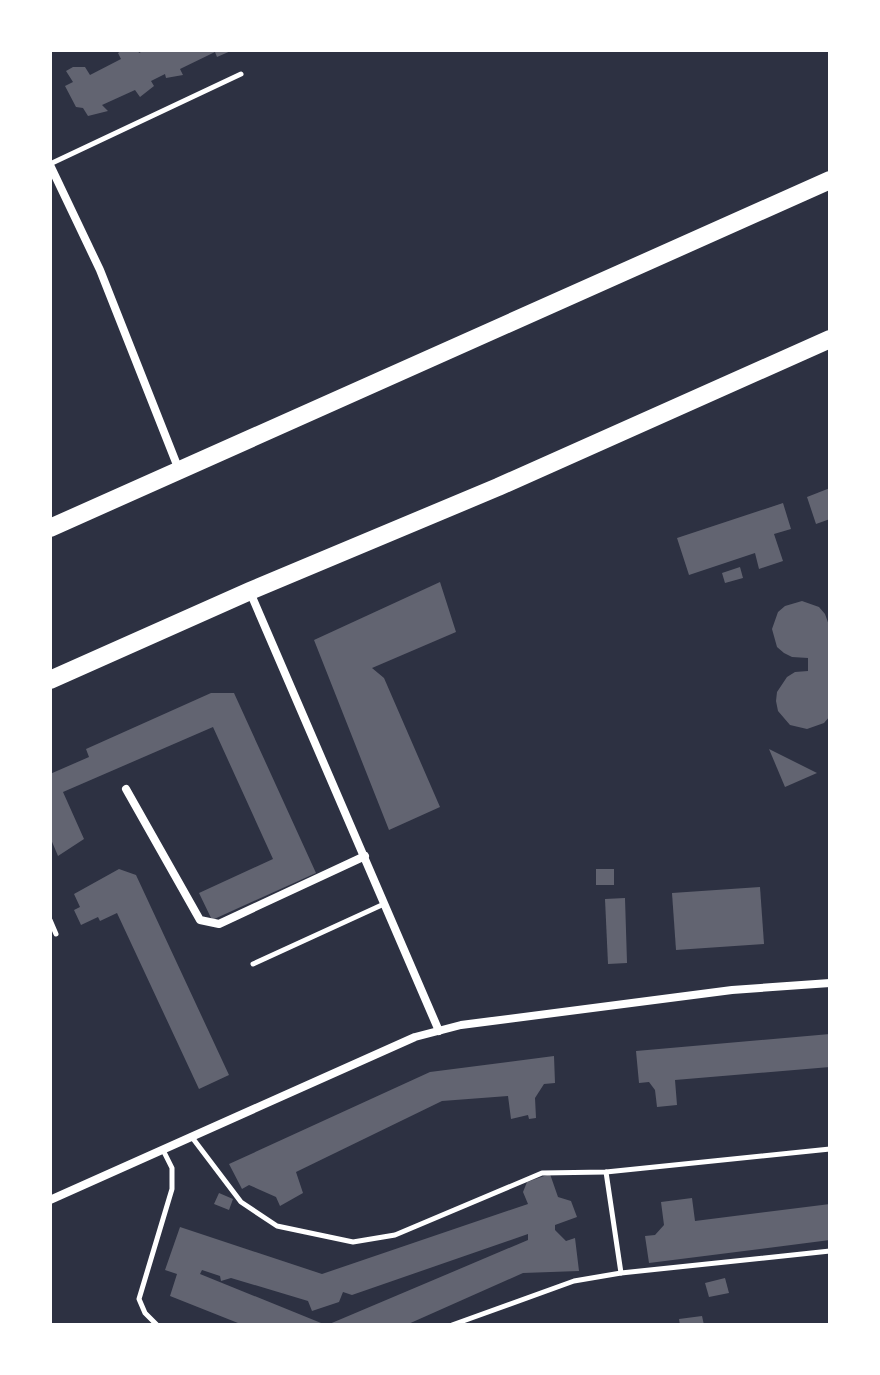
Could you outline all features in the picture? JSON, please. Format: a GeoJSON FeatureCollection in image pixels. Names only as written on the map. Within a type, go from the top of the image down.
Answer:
{"type":"FeatureCollection","features":[{"type":"Feature","properties":{"kind":"main road"},"geometry":{"type":"LineString","coordinates":[[50,528],[830,180]]}},
{"type":"Feature","properties":{"kind":"main road"},"geometry":{"type":"LineString","coordinates":[[50,680],[250,591],[498,487],[830,339]]}},
{"type":"Feature","properties":{"kind":"street"},"geometry":{"type":"LineString","coordinates":[[50,165],[100,270],[179,471]]}},
{"type":"Feature","properties":{"kind":"street"},"geometry":{"type":"LineString","coordinates":[[250,591],[439,1031]]}},
{"type":"Feature","properties":{"kind":"street"},"geometry":{"type":"LineString","coordinates":[[126,789],[200,920],[208,924],[219,924],[365,856]]}},
{"type":"Feature","properties":{"kind":"street"},"geometry":{"type":"LineString","coordinates":[[50,1200],[415,1037],[461,1025],[732,990],[830,983]]}},
{"type":"Feature","properties":{"kind":"lane"},"geometry":{"type":"LineString","coordinates":[[50,165],[241,74]]}},
{"type":"Feature","properties":{"kind":"lane"},"geometry":{"type":"LineString","coordinates":[[253,964],[385,904]]}},
{"type":"Feature","properties":{"kind":"lane"},"geometry":{"type":"LineString","coordinates":[[50,920],[56,934]]}},
{"type":"Feature","properties":{"kind":"lane"},"geometry":{"type":"LineString","coordinates":[[191,1136],[241,1202],[277,1226],[353,1242],[395,1235],[542,1173],[606,1172],[830,1149]]}},
{"type":"Feature","properties":{"kind":"lane"},"geometry":{"type":"LineString","coordinates":[[157,1325],[145,1313],[139,1299],[172,1189],[172,1168],[163,1149]]}},
{"type":"Feature","properties":{"kind":"lane"},"geometry":{"type":"LineString","coordinates":[[606,1172],[621,1273]]}},
{"type":"Feature","properties":{"kind":"lane"},"geometry":{"type":"LineString","coordinates":[[452,1325],[574,1281],[621,1273],[830,1251]]}},
{"type":"Feature","properties":{"kind":"building"},"geometry":{"type":"Polygon","coordinates":[[[138,50],[139,53],[145,50],[233,50],[217,57],[215,52],[180,69],[183,75],[166,78],[165,74],[151,81],[154,86],[140,97],[135,90],[102,105],[108,111],[88,116],[83,108],[76,107],[65,86],[73,82],[66,71],[73,67],[85,67],[90,75],[121,59],[118,53],[138,50]]]}},
{"type":"Feature","properties":{"kind":"building"},"geometry":{"type":"Polygon","coordinates":[[[830,488],[830,519],[816,524],[807,497],[830,488]]]}},
{"type":"Feature","properties":{"kind":"building"},"geometry":{"type":"Polygon","coordinates":[[[783,503],[791,529],[774,534],[783,561],[759,569],[755,553],[689,575],[677,538],[783,503]]]}},
{"type":"Feature","properties":{"kind":"building"},"geometry":{"type":"Polygon","coordinates":[[[740,567],[743,578],[725,583],[722,573],[740,567]]]}},
{"type":"Feature","properties":{"kind":"building"},"geometry":{"type":"Polygon","coordinates":[[[440,582],[456,632],[372,668],[384,678],[440,807],[389,830],[314,640],[440,582]]]}},
{"type":"Feature","properties":{"kind":"building"},"geometry":{"type":"Polygon","coordinates":[[[802,601],[819,607],[830,628],[830,716],[824,723],[807,729],[790,725],[778,711],[776,701],[777,692],[787,677],[795,672],[808,671],[808,658],[784,653],[777,647],[772,629],[778,612],[785,606],[802,601]]]}},
{"type":"Feature","properties":{"kind":"building"},"geometry":{"type":"Polygon","coordinates":[[[211,693],[234,693],[316,873],[212,920],[199,893],[273,859],[213,727],[63,792],[84,839],[58,856],[50,837],[50,774],[89,757],[86,749],[211,693]]]}},
{"type":"Feature","properties":{"kind":"building"},"geometry":{"type":"Polygon","coordinates":[[[769,749],[817,773],[785,787],[769,749]]]}},
{"type":"Feature","properties":{"kind":"building"},"geometry":{"type":"Polygon","coordinates":[[[119,869],[136,875],[229,1075],[199,1089],[117,913],[81,925],[74,910],[80,907],[74,894],[119,869]]]}},
{"type":"Feature","properties":{"kind":"building"},"geometry":{"type":"Polygon","coordinates":[[[596,869],[614,869],[614,885],[596,885],[596,869]]]}},
{"type":"Feature","properties":{"kind":"building"},"geometry":{"type":"Polygon","coordinates":[[[760,887],[764,944],[676,950],[672,893],[760,887]]]}},
{"type":"Feature","properties":{"kind":"building"},"geometry":{"type":"Polygon","coordinates":[[[625,898],[627,963],[608,964],[605,899],[625,898]]]}},
{"type":"Feature","properties":{"kind":"building"},"geometry":{"type":"Polygon","coordinates":[[[830,1034],[830,1067],[675,1080],[677,1105],[657,1107],[655,1090],[649,1082],[639,1083],[636,1051],[830,1034]]]}},
{"type":"Feature","properties":{"kind":"building"},"geometry":{"type":"Polygon","coordinates":[[[554,1056],[555,1083],[544,1084],[535,1098],[536,1118],[529,1119],[528,1115],[511,1119],[508,1096],[442,1101],[296,1172],[303,1193],[280,1206],[276,1197],[249,1185],[242,1189],[229,1164],[430,1072],[554,1056]]]}},
{"type":"Feature","properties":{"kind":"building"},"geometry":{"type":"Polygon","coordinates":[[[550,1174],[558,1197],[571,1201],[577,1217],[555,1225],[555,1230],[566,1241],[575,1238],[579,1271],[523,1273],[406,1325],[327,1325],[528,1240],[528,1234],[352,1295],[343,1292],[339,1302],[312,1311],[308,1301],[231,1278],[221,1281],[220,1276],[202,1270],[200,1274],[326,1325],[243,1325],[170,1296],[177,1274],[165,1270],[180,1227],[322,1274],[528,1204],[523,1192],[527,1182],[550,1174]]]}},
{"type":"Feature","properties":{"kind":"building"},"geometry":{"type":"Polygon","coordinates":[[[219,1193],[233,1199],[229,1210],[214,1204],[219,1193]]]}},
{"type":"Feature","properties":{"kind":"building"},"geometry":{"type":"Polygon","coordinates":[[[692,1198],[695,1221],[830,1204],[830,1240],[649,1263],[645,1236],[655,1235],[664,1225],[661,1202],[692,1198]]]}},
{"type":"Feature","properties":{"kind":"building"},"geometry":{"type":"Polygon","coordinates":[[[725,1278],[729,1293],[709,1297],[705,1283],[725,1278]]]}},
{"type":"Feature","properties":{"kind":"building"},"geometry":{"type":"Polygon","coordinates":[[[702,1316],[704,1325],[680,1325],[679,1319],[702,1316]]]}}]}
